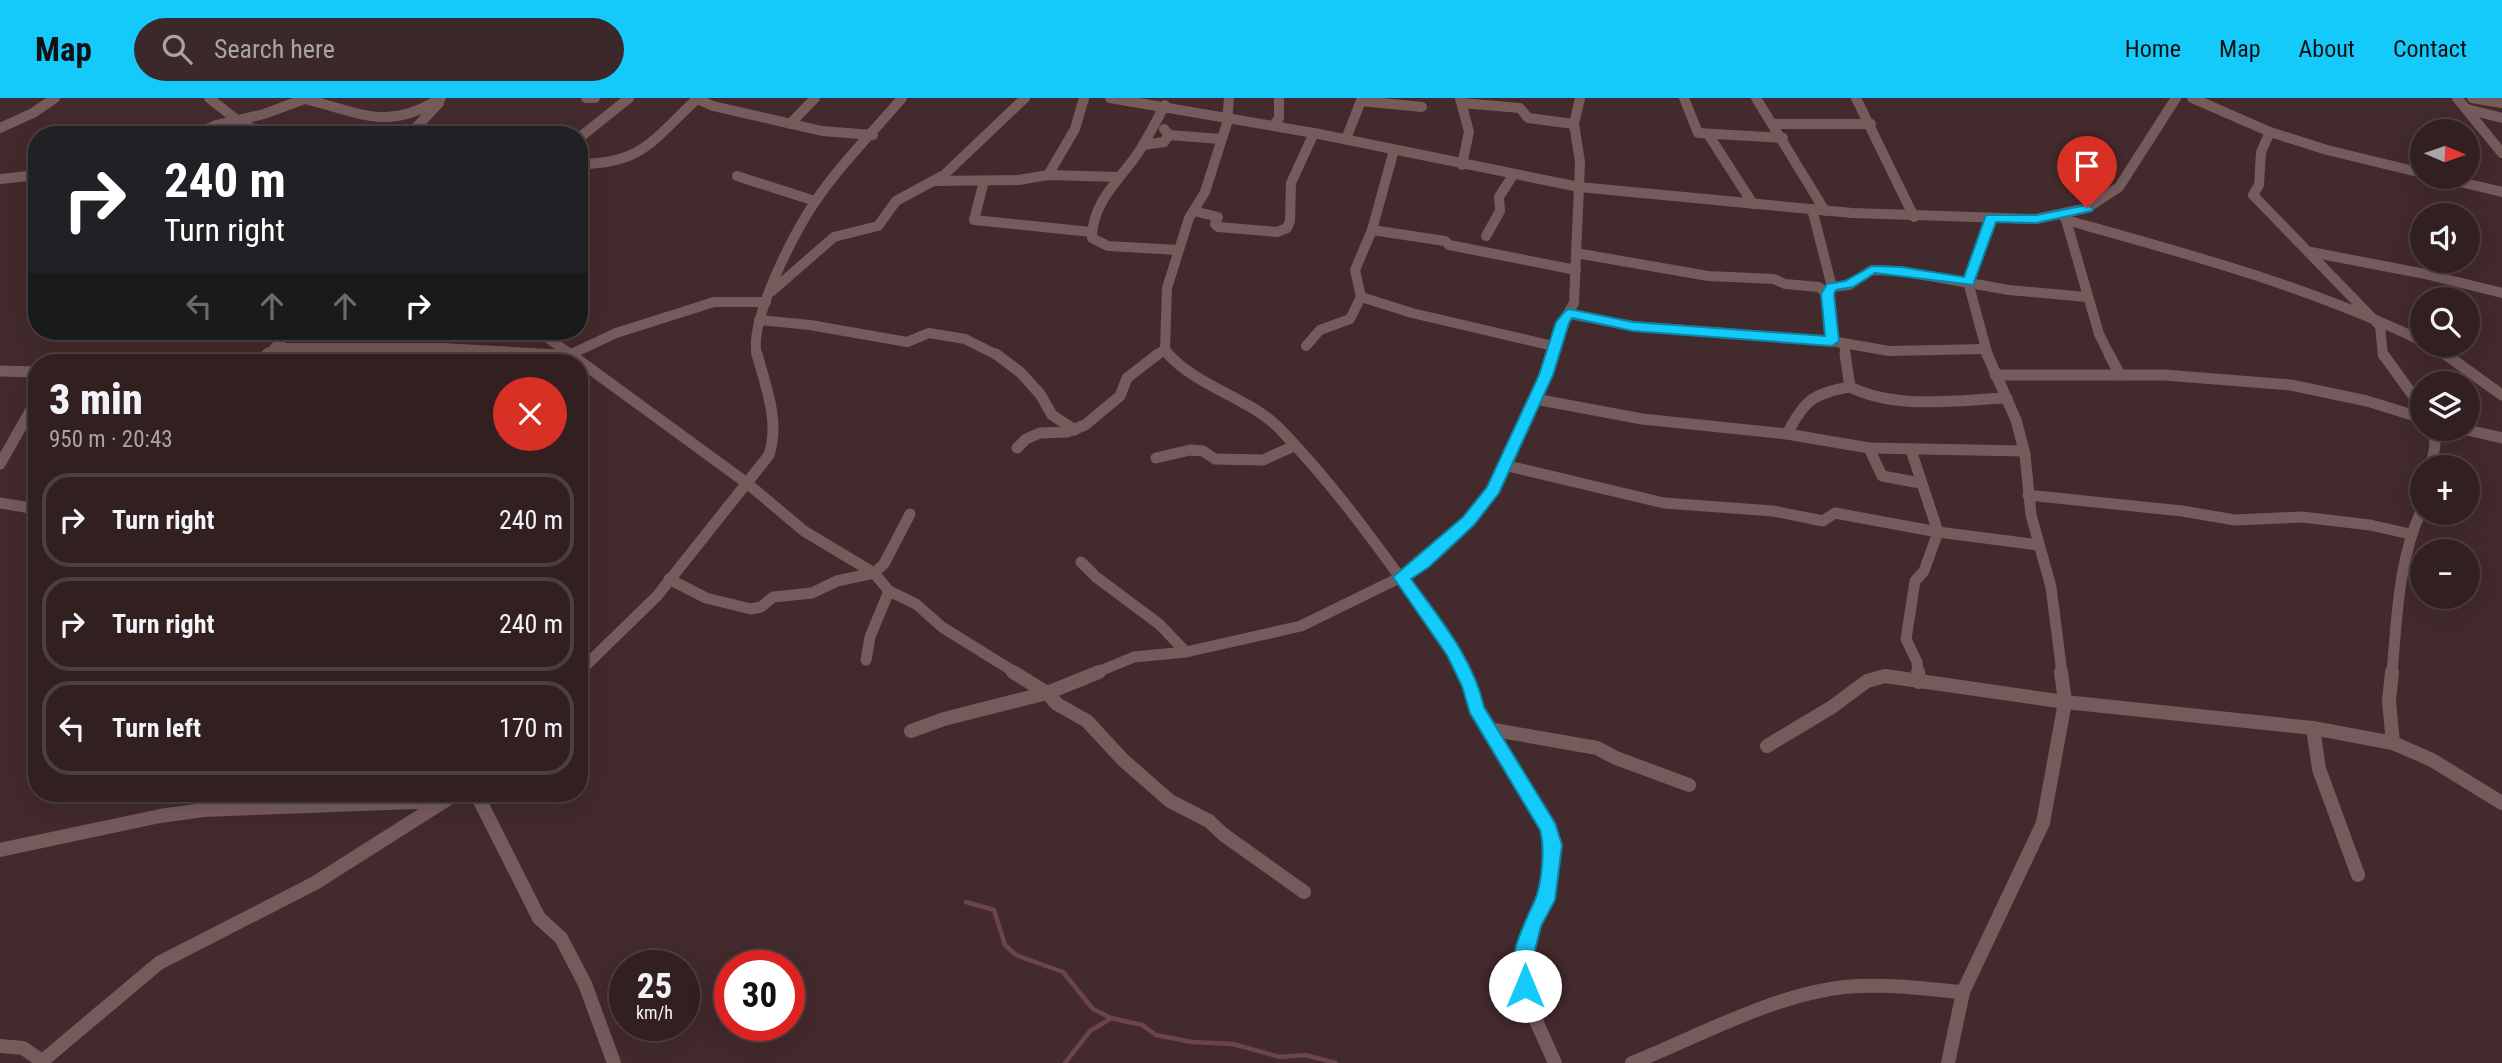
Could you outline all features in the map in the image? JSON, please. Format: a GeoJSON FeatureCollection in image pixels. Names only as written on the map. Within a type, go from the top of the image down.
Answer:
{"type":"FeatureCollection","features":[{"type":"Feature","properties":{"kind":"street"},"geometry":{"type":"LineString","coordinates":[[0,128],[23,119],[55,98]]}},
{"type":"Feature","properties":{"kind":"street"},"geometry":{"type":"LineString","coordinates":[[209,98],[248,126]]}},
{"type":"Feature","properties":{"kind":"street"},"geometry":{"type":"LineString","coordinates":[[219,126],[264,114],[306,98],[345,108],[365,117],[388,120],[412,113],[443,98]]}},
{"type":"Feature","properties":{"kind":"street"},"geometry":{"type":"LineString","coordinates":[[417,126],[443,98]]}},
{"type":"Feature","properties":{"kind":"street"},"geometry":{"type":"LineString","coordinates":[[586,98],[594,98]]}},
{"type":"Feature","properties":{"kind":"street"},"geometry":{"type":"LineString","coordinates":[[588,131],[629,98]]}},
{"type":"Feature","properties":{"kind":"street"},"geometry":{"type":"LineString","coordinates":[[588,164],[634,158],[656,141],[697,98],[713,106],[821,131],[873,135]]}},
{"type":"Feature","properties":{"kind":"street"},"geometry":{"type":"LineString","coordinates":[[790,124],[816,98]]}},
{"type":"Feature","properties":{"kind":"street"},"geometry":{"type":"LineString","coordinates":[[588,663],[657,596],[769,455],[775,436],[775,424],[754,342],[759,320],[785,256],[814,201],[902,98]]}},
{"type":"Feature","properties":{"kind":"street"},"geometry":{"type":"LineString","coordinates":[[571,354],[616,333],[715,302],[767,299],[834,237],[878,226],[896,201],[935,181],[1025,98]]}},
{"type":"Feature","properties":{"kind":"street"},"geometry":{"type":"LineString","coordinates":[[1048,175],[1062,148],[1070,139],[1084,98]]}},
{"type":"Feature","properties":{"kind":"street"},"geometry":{"type":"LineString","coordinates":[[1110,98],[1275,125],[1579,187],[1914,217],[2064,218],[2265,276],[2370,316],[2410,335]]}},
{"type":"Feature","properties":{"kind":"street"},"geometry":{"type":"LineString","coordinates":[[1229,98],[1227,117],[1205,192],[1178,250],[1167,288],[1166,349],[1170,356],[1219,392],[1277,426],[1364,528],[1453,651],[1471,686],[1476,708],[1549,828],[1553,845],[1545,900],[1531,923],[1521,966],[1528,1006],[1555,1063]]}},
{"type":"Feature","properties":{"kind":"street"},"geometry":{"type":"LineString","coordinates":[[1275,125],[1279,118],[1279,98]]}},
{"type":"Feature","properties":{"kind":"street"},"geometry":{"type":"LineString","coordinates":[[911,731],[944,719],[1047,693],[1134,657],[1186,652],[1301,626],[1401,577],[1423,563],[1468,521],[1493,490],[1526,422],[1546,375],[1553,346],[1574,303],[1580,162],[1574,124],[1580,98]]}},
{"type":"Feature","properties":{"kind":"street"},"geometry":{"type":"LineString","coordinates":[[1684,98],[1698,133],[1783,138]]}},
{"type":"Feature","properties":{"kind":"street"},"geometry":{"type":"LineString","coordinates":[[1756,98],[1783,138],[1825,211]]}},
{"type":"Feature","properties":{"kind":"street"},"geometry":{"type":"LineString","coordinates":[[1856,98],[1914,217]]}},
{"type":"Feature","properties":{"kind":"street"},"geometry":{"type":"LineString","coordinates":[[2064,218],[2087,208],[2119,187],[2176,98]]}},
{"type":"Feature","properties":{"kind":"street"},"geometry":{"type":"LineString","coordinates":[[2192,98],[2270,132],[2327,150],[2410,170]]}},
{"type":"Feature","properties":{"kind":"street"},"geometry":{"type":"LineString","coordinates":[[2457,98],[2502,153]]}},
{"type":"Feature","properties":{"kind":"street"},"geometry":{"type":"LineString","coordinates":[[2472,98],[2502,103]]}},
{"type":"Feature","properties":{"kind":"street"},"geometry":{"type":"LineString","coordinates":[[1346,139],[1361,99],[1422,107]]}},
{"type":"Feature","properties":{"kind":"street"},"geometry":{"type":"LineString","coordinates":[[1462,165],[1470,143],[1470,129],[1461,101],[1520,108],[1528,118],[1574,124]]}},
{"type":"Feature","properties":{"kind":"street"},"geometry":{"type":"LineString","coordinates":[[1165,106],[1143,145],[1098,207],[1091,232],[1092,239],[1108,246],[1178,250]]}},
{"type":"Feature","properties":{"kind":"street"},"geometry":{"type":"LineString","coordinates":[[2467,109],[2502,118]]}},
{"type":"Feature","properties":{"kind":"street"},"geometry":{"type":"LineString","coordinates":[[1155,124],[1163,127],[1169,135],[1221,139]]}},
{"type":"Feature","properties":{"kind":"street"},"geometry":{"type":"LineString","coordinates":[[1773,124],[1871,124]]}},
{"type":"Feature","properties":{"kind":"street"},"geometry":{"type":"LineString","coordinates":[[2270,132],[2261,152],[2259,185],[2253,195],[2380,326],[2383,357],[2410,392]]}},
{"type":"Feature","properties":{"kind":"street"},"geometry":{"type":"LineString","coordinates":[[1194,211],[1218,217],[1215,224],[1218,227],[1277,232],[1287,228],[1290,221],[1291,183],[1314,133]]}},
{"type":"Feature","properties":{"kind":"street"},"geometry":{"type":"LineString","coordinates":[[1708,134],[1753,204]]}},
{"type":"Feature","properties":{"kind":"street"},"geometry":{"type":"LineString","coordinates":[[1143,145],[1164,142],[1169,135]]}},
{"type":"Feature","properties":{"kind":"street"},"geometry":{"type":"LineString","coordinates":[[1306,346],[1320,330],[1350,319],[1361,297],[1355,270],[1373,230],[1394,150]]}},
{"type":"Feature","properties":{"kind":"street"},"geometry":{"type":"LineString","coordinates":[[935,181],[984,181],[1048,175],[1119,177]]}},
{"type":"Feature","properties":{"kind":"street"},"geometry":{"type":"LineString","coordinates":[[1486,236],[1496,223],[1500,211],[1499,197],[1513,175]]}},
{"type":"Feature","properties":{"kind":"street"},"geometry":{"type":"LineString","coordinates":[[0,179],[28,176]]}},
{"type":"Feature","properties":{"kind":"street"},"geometry":{"type":"LineString","coordinates":[[737,176],[757,180],[793,198],[814,201]]}},
{"type":"Feature","properties":{"kind":"street"},"geometry":{"type":"LineString","coordinates":[[984,181],[974,220],[1091,232]]}},
{"type":"Feature","properties":{"kind":"street"},"geometry":{"type":"LineString","coordinates":[[2480,186],[2502,191]]}},
{"type":"Feature","properties":{"kind":"street"},"geometry":{"type":"LineString","coordinates":[[1812,209],[1830,290],[1832,341]]}},
{"type":"Feature","properties":{"kind":"street"},"geometry":{"type":"LineString","coordinates":[[1948,1063],[1963,992],[2043,823],[2065,702],[2050,587],[2028,495],[2024,451],[2007,398],[1985,349],[1968,282],[1991,218]]}},
{"type":"Feature","properties":{"kind":"street"},"geometry":{"type":"LineString","coordinates":[[2064,218],[2086,297],[2107,355],[2120,375]]}},
{"type":"Feature","properties":{"kind":"street"},"geometry":{"type":"LineString","coordinates":[[1373,230],[1445,241],[1449,245],[1576,270]]}},
{"type":"Feature","properties":{"kind":"street"},"geometry":{"type":"LineString","coordinates":[[2311,252],[2425,274],[2502,293]]}},
{"type":"Feature","properties":{"kind":"street"},"geometry":{"type":"LineString","coordinates":[[1576,253],[1708,276],[1774,279],[1785,284],[1830,290],[1849,285],[1872,270],[1901,271],[2009,289],[2086,297]]}},
{"type":"Feature","properties":{"kind":"street"},"geometry":{"type":"LineString","coordinates":[[1361,297],[1412,313],[1553,346]]}},
{"type":"Feature","properties":{"kind":"street"},"geometry":{"type":"LineString","coordinates":[[1569,314],[1633,326],[1832,341],[1889,351],[1985,349]]}},
{"type":"Feature","properties":{"kind":"street"},"geometry":{"type":"LineString","coordinates":[[759,320],[810,324],[907,342],[929,333],[965,339],[999,356],[1020,372],[1040,394],[1052,415],[1074,430]]}},
{"type":"Feature","properties":{"kind":"street"},"geometry":{"type":"LineString","coordinates":[[270,354],[282,340]]}},
{"type":"Feature","properties":{"kind":"street"},"geometry":{"type":"LineString","coordinates":[[550,340],[568,354]]}},
{"type":"Feature","properties":{"kind":"street"},"geometry":{"type":"LineString","coordinates":[[1844,345],[1850,387]]}},
{"type":"Feature","properties":{"kind":"street"},"geometry":{"type":"LineString","coordinates":[[275,349],[407,348],[552,354]]}},
{"type":"Feature","properties":{"kind":"street"},"geometry":{"type":"LineString","coordinates":[[404,354],[407,348]]}},
{"type":"Feature","properties":{"kind":"street"},"geometry":{"type":"LineString","coordinates":[[348,354],[351,349]]}},
{"type":"Feature","properties":{"kind":"street"},"geometry":{"type":"LineString","coordinates":[[1017,448],[1026,439],[1040,433],[1074,430],[1085,425],[1120,396],[1126,378],[1166,349]]}},
{"type":"Feature","properties":{"kind":"street"},"geometry":{"type":"LineString","coordinates":[[2449,357],[2502,395]]}},
{"type":"Feature","properties":{"kind":"street"},"geometry":{"type":"LineString","coordinates":[[588,369],[748,484],[804,531],[874,573],[890,591],[916,604],[942,627],[1087,721],[1123,760],[1170,800],[1209,821],[1224,835],[1304,892]]}},
{"type":"Feature","properties":{"kind":"street"},"geometry":{"type":"LineString","coordinates":[[0,372],[28,372]]}},
{"type":"Feature","properties":{"kind":"street"},"geometry":{"type":"LineString","coordinates":[[1996,375],[2206,377],[2291,385],[2367,401],[2410,414]]}},
{"type":"Feature","properties":{"kind":"street"},"geometry":{"type":"LineString","coordinates":[[1787,434],[1802,404],[1823,391],[1850,387],[1857,392],[1905,401],[2007,398]]}},
{"type":"Feature","properties":{"kind":"street"},"geometry":{"type":"LineString","coordinates":[[1535,399],[1642,419],[1787,434],[1869,448],[2024,451]]}},
{"type":"Feature","properties":{"kind":"street"},"geometry":{"type":"LineString","coordinates":[[0,464],[28,414]]}},
{"type":"Feature","properties":{"kind":"street"},"geometry":{"type":"LineString","coordinates":[[2480,433],[2502,438]]}},
{"type":"Feature","properties":{"kind":"street"},"geometry":{"type":"LineString","coordinates":[[1156,458],[1190,450],[1203,451],[1215,460],[1263,460],[1294,446]]}},
{"type":"Feature","properties":{"kind":"street"},"geometry":{"type":"LineString","coordinates":[[1869,448],[1882,476],[1920,483]]}},
{"type":"Feature","properties":{"kind":"street"},"geometry":{"type":"LineString","coordinates":[[1911,450],[1938,532],[1924,571],[1915,581],[1906,639],[1917,662],[1919,682]]}},
{"type":"Feature","properties":{"kind":"street"},"geometry":{"type":"LineString","coordinates":[[1504,465],[1664,503],[1773,511],[1823,521],[1835,513],[1938,532],[2039,545]]}},
{"type":"Feature","properties":{"kind":"street"},"geometry":{"type":"LineString","coordinates":[[2028,495],[2182,511],[2235,520],[2302,517],[2370,525],[2410,534]]}},
{"type":"Feature","properties":{"kind":"street"},"geometry":{"type":"LineString","coordinates":[[0,503],[28,508]]}},
{"type":"Feature","properties":{"kind":"street"},"geometry":{"type":"LineString","coordinates":[[669,579],[706,598],[751,609],[761,607],[773,597],[812,593],[838,581],[874,573],[884,564],[910,514]]}},
{"type":"Feature","properties":{"kind":"street"},"geometry":{"type":"LineString","coordinates":[[2393,743],[2389,701],[2401,579],[2414,525]]}},
{"type":"Feature","properties":{"kind":"street"},"geometry":{"type":"LineString","coordinates":[[1081,562],[1096,577],[1159,624],[1186,652]]}},
{"type":"Feature","properties":{"kind":"street"},"geometry":{"type":"LineString","coordinates":[[866,660],[870,638],[890,591]]}},
{"type":"Feature","properties":{"kind":"street"},"geometry":{"type":"LineString","coordinates":[[1767,746],[1832,707],[1867,681],[1885,676],[1962,685],[2065,702],[2187,712],[2313,728],[2393,743],[2432,760],[2502,803]]}},
{"type":"Feature","properties":{"kind":"street"},"geometry":{"type":"LineString","coordinates":[[2313,728],[2319,769],[2358,875]]}},
{"type":"Feature","properties":{"kind":"street"},"geometry":{"type":"LineString","coordinates":[[1489,729],[1598,748],[1616,758],[1689,785]]}},
{"type":"Feature","properties":{"kind":"street"},"geometry":{"type":"LineString","coordinates":[[0,850],[120,824],[204,810],[356,802]]}},
{"type":"Feature","properties":{"kind":"street"},"geometry":{"type":"LineString","coordinates":[[0,1046],[13,1045],[35,1053],[41,1062],[159,963],[315,883],[443,802]]}},
{"type":"Feature","properties":{"kind":"street"},"geometry":{"type":"LineString","coordinates":[[481,802],[539,918],[561,938],[585,984],[614,1063]]}},
{"type":"Feature","properties":{"kind":"street"},"geometry":{"type":"LineString","coordinates":[[1632,1063],[1770,1004],[1801,995],[1846,987],[1963,992]]}},
{"type":"Feature","properties":{"kind":"waterway"},"geometry":{"type":"LineString","coordinates":[[966,902],[994,910],[1005,945],[1016,955],[1063,972],[1093,1009],[1111,1018],[1142,1025],[1156,1035],[1192,1042],[1233,1044],[1280,1057],[1305,1055],[1336,1063]]}},
{"type":"Feature","properties":{"kind":"waterway"},"geometry":{"type":"LineString","coordinates":[[1065,1063],[1090,1031],[1110,1019]]}},
{"type":"Feature","properties":{"kind":"route"},"geometry":{"type":"LineString","coordinates":[[1525,986],[1521,966],[1531,923],[1545,900],[1553,845],[1549,828],[1476,708],[1471,686],[1453,651],[1401,577],[1423,563],[1468,521],[1493,490],[1546,375],[1553,346],[1563,322],[1569,314],[1633,326],[1832,341],[1828,294],[1832,287],[1849,285],[1872,270],[1901,271],[1968,282],[1991,218],[2036,219],[2087,208]]}}]}
